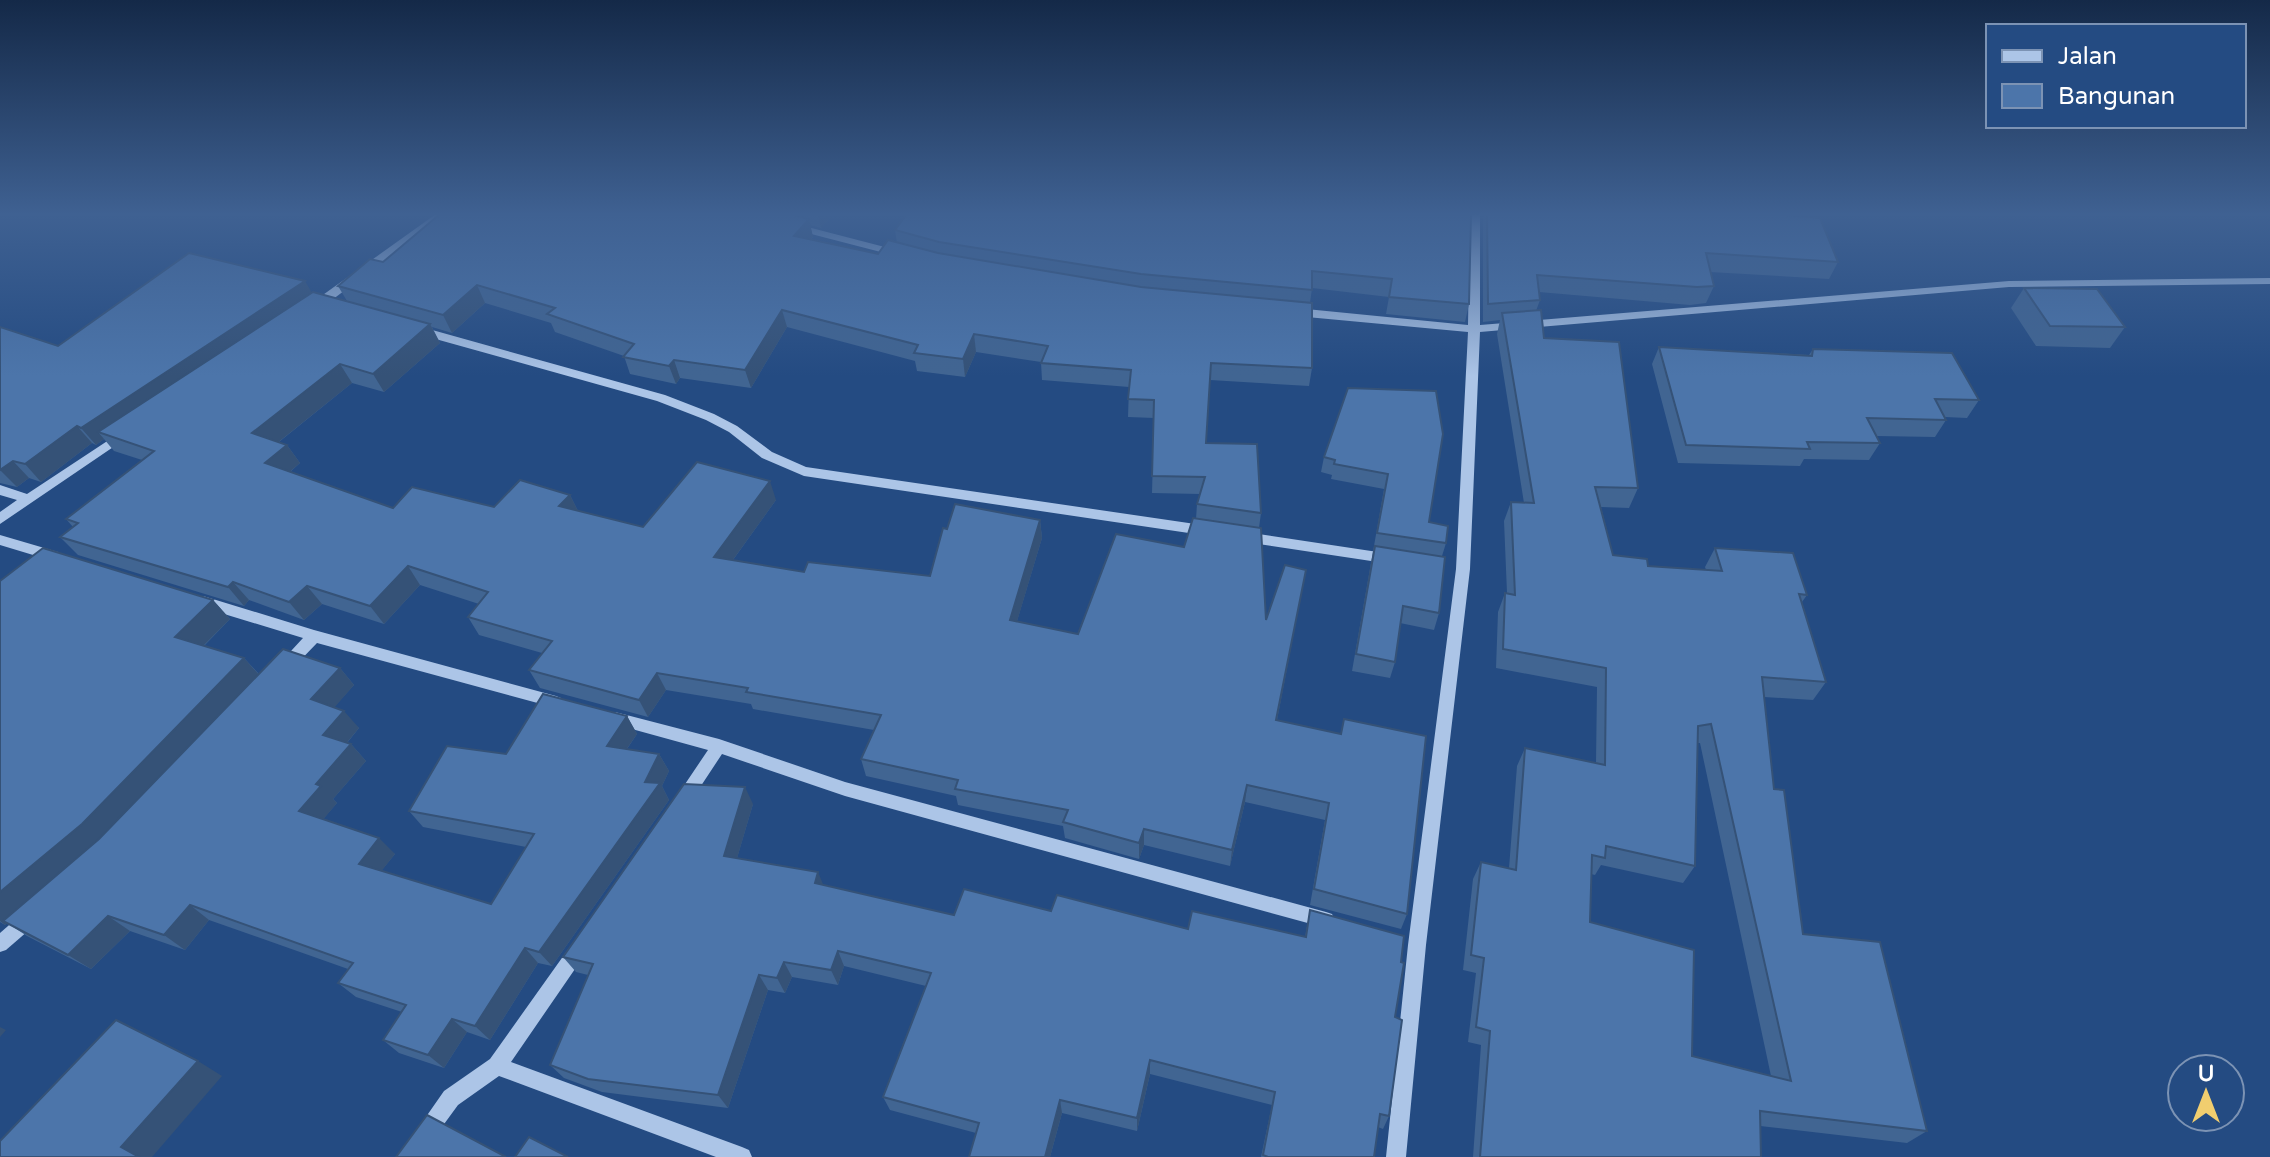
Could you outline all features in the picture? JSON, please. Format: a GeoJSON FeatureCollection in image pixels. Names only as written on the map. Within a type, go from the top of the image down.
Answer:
{"type":"FeatureCollection","features":[{"type":"Feature","properties":{"kind":"street"},"geometry":{"type":"LineString","coordinates":[[336,307],[316,307],[369,268]]}},
{"type":"Feature","properties":{"kind":"street"},"geometry":{"type":"LineString","coordinates":[[1396,1157],[1410,943],[1463,569],[1475,268]]}},
{"type":"Feature","properties":{"kind":"street"},"geometry":{"type":"LineString","coordinates":[[1284,311],[1474,329],[2009,284],[2270,281]]}},
{"type":"Feature","properties":{"kind":"street"},"geometry":{"type":"LineString","coordinates":[[410,327],[661,398],[710,417],[733,429],[767,455],[804,471],[1400,560]]}},
{"type":"Feature","properties":{"kind":"street"},"geometry":{"type":"LineString","coordinates":[[0,519],[134,428]]}},
{"type":"Feature","properties":{"kind":"street"},"geometry":{"type":"LineString","coordinates":[[0,490],[28,499]]}},
{"type":"Feature","properties":{"kind":"street"},"geometry":{"type":"LineString","coordinates":[[0,540],[75,563]]}},
{"type":"Feature","properties":{"kind":"street"},"geometry":{"type":"LineString","coordinates":[[1447,567],[1463,569]]}},
{"type":"Feature","properties":{"kind":"street"},"geometry":{"type":"LineString","coordinates":[[179,595],[314,636],[569,706]]}},
{"type":"Feature","properties":{"kind":"street"},"geometry":{"type":"LineString","coordinates":[[272,681],[314,636]]}},
{"type":"Feature","properties":{"kind":"street"},"geometry":{"type":"LineString","coordinates":[[599,714],[719,746],[845,789],[1342,924]]}},
{"type":"Feature","properties":{"kind":"street"},"geometry":{"type":"LineString","coordinates":[[675,810],[719,746]]}},
{"type":"Feature","properties":{"kind":"street"},"geometry":{"type":"LineString","coordinates":[[0,944],[45,906]]}},
{"type":"Feature","properties":{"kind":"street"},"geometry":{"type":"LineString","coordinates":[[408,1157],[451,1098],[497,1066],[595,926]]}},
{"type":"Feature","properties":{"kind":"street"},"geometry":{"type":"LineString","coordinates":[[497,1066],[742,1157]]}},
{"type":"Feature","properties":{"kind":"building"},"geometry":{"type":"Polygon","coordinates":[[[168,268],[251,268],[305,281],[81,428],[77,426],[25,464],[13,461],[0,470],[0,327],[58,346],[168,268]]]}},
{"type":"Feature","properties":{"kind":"building"},"geometry":{"type":"Polygon","coordinates":[[[359,268],[1028,268],[1141,287],[1312,303],[1312,368],[1211,363],[1206,443],[1257,444],[1261,513],[1197,504],[1205,477],[1152,476],[1154,400],[1128,399],[1131,370],[1041,363],[1048,346],[974,334],[963,359],[914,353],[918,345],[782,310],[745,370],[674,360],[669,366],[623,357],[634,344],[547,314],[555,308],[477,285],[443,315],[338,286],[359,268]]]}},
{"type":"Feature","properties":{"kind":"building"},"geometry":{"type":"Polygon","coordinates":[[[1103,268],[1470,268],[1469,304],[1389,297],[1392,279],[1312,271],[1312,290],[1103,268]]]}},
{"type":"Feature","properties":{"kind":"building"},"geometry":{"type":"Polygon","coordinates":[[[1488,268],[1710,268],[1714,286],[1537,275],[1540,300],[1488,304],[1488,268]]]}},
{"type":"Feature","properties":{"kind":"building"},"geometry":{"type":"Polygon","coordinates":[[[2024,288],[2097,289],[2125,327],[2050,326],[2024,288]]]}},
{"type":"Feature","properties":{"kind":"building"},"geometry":{"type":"Polygon","coordinates":[[[313,292],[430,324],[373,374],[340,364],[252,433],[287,445],[265,463],[393,508],[412,487],[494,507],[520,480],[570,495],[559,506],[643,527],[697,462],[770,481],[714,557],[804,572],[808,562],[930,576],[943,528],[947,529],[955,504],[1040,520],[1010,620],[1078,634],[1116,534],[1184,547],[1193,518],[1261,528],[1266,620],[1285,565],[1306,570],[1276,720],[1341,734],[1344,719],[1426,736],[1407,914],[1314,889],[1329,803],[1247,785],[1232,850],[1144,829],[1139,843],[1063,822],[1068,810],[955,789],[958,780],[861,759],[881,715],[657,673],[639,700],[529,670],[552,641],[468,617],[488,592],[408,566],[370,606],[307,586],[289,602],[233,582],[228,587],[60,537],[78,523],[66,519],[154,451],[98,432],[313,292]]]}},
{"type":"Feature","properties":{"kind":"building"},"geometry":{"type":"Polygon","coordinates":[[[1541,310],[1544,338],[1619,342],[1638,488],[1595,487],[1613,555],[1647,559],[1648,566],[1722,571],[1715,548],[1793,553],[1807,595],[1799,594],[1826,682],[1762,677],[1774,789],[1784,790],[1803,934],[1880,942],[1927,1131],[1760,1111],[1761,1157],[1480,1157],[1490,1031],[1476,1027],[1484,958],[1471,955],[1481,862],[1516,870],[1525,748],[1605,765],[1606,668],[1503,649],[1505,593],[1515,595],[1511,502],[1534,503],[1502,313],[1541,310]],[[1711,724],[1698,726],[1695,866],[1606,846],[1605,858],[1592,855],[1590,922],[1694,950],[1692,1056],[1791,1081],[1711,724]]]}},
{"type":"Feature","properties":{"kind":"building"},"geometry":{"type":"Polygon","coordinates":[[[1659,347],[1812,356],[1813,349],[1952,353],[1979,400],[1935,399],[1946,420],[1867,418],[1880,443],[1807,442],[1810,449],[1686,445],[1659,347]]]}},
{"type":"Feature","properties":{"kind":"building"},"geometry":{"type":"Polygon","coordinates":[[[1348,388],[1436,391],[1443,434],[1429,522],[1448,526],[1446,543],[1377,533],[1388,474],[1334,464],[1335,460],[1324,457],[1348,388]]]}},
{"type":"Feature","properties":{"kind":"building"},"geometry":{"type":"Polygon","coordinates":[[[1375,546],[1445,557],[1439,613],[1403,606],[1395,662],[1356,654],[1375,546]]]}},
{"type":"Feature","properties":{"kind":"building"},"geometry":{"type":"Polygon","coordinates":[[[43,548],[213,600],[175,637],[244,658],[82,824],[0,892],[0,581],[43,548]]]}},
{"type":"Feature","properties":{"kind":"building"},"geometry":{"type":"Polygon","coordinates":[[[283,649],[340,668],[311,699],[344,711],[323,735],[351,744],[316,784],[321,786],[299,811],[379,838],[359,864],[491,904],[534,834],[409,811],[447,746],[506,754],[543,694],[627,716],[607,746],[659,754],[645,782],[660,783],[539,952],[525,948],[475,1026],[452,1019],[428,1055],[383,1040],[406,1005],[338,983],[353,963],[190,905],[164,935],[108,916],[68,955],[3,921],[99,839],[283,649]]]}},
{"type":"Feature","properties":{"kind":"building"},"geometry":{"type":"Polygon","coordinates":[[[684,784],[745,787],[724,856],[818,872],[815,883],[954,915],[964,889],[1051,911],[1057,895],[1188,929],[1192,911],[1306,937],[1310,910],[1404,936],[1401,962],[1404,963],[1395,1017],[1402,1020],[1389,1116],[1380,1114],[1374,1157],[1263,1155],[1275,1092],[1150,1060],[1137,1118],[1060,1100],[1045,1157],[969,1157],[979,1123],[883,1097],[931,973],[838,951],[831,970],[784,962],[777,978],[759,975],[718,1095],[588,1079],[550,1065],[593,964],[563,957],[684,784]]]}},
{"type":"Feature","properties":{"kind":"building"},"geometry":{"type":"Polygon","coordinates":[[[116,1020],[198,1061],[121,1147],[139,1157],[0,1157],[0,1141],[116,1020]]]}},
{"type":"Feature","properties":{"kind":"building"},"geometry":{"type":"Polygon","coordinates":[[[427,1115],[506,1157],[396,1157],[427,1115]]]}},
{"type":"Feature","properties":{"kind":"building"},"geometry":{"type":"Polygon","coordinates":[[[529,1137],[568,1157],[515,1157],[529,1137]]]}}]}
